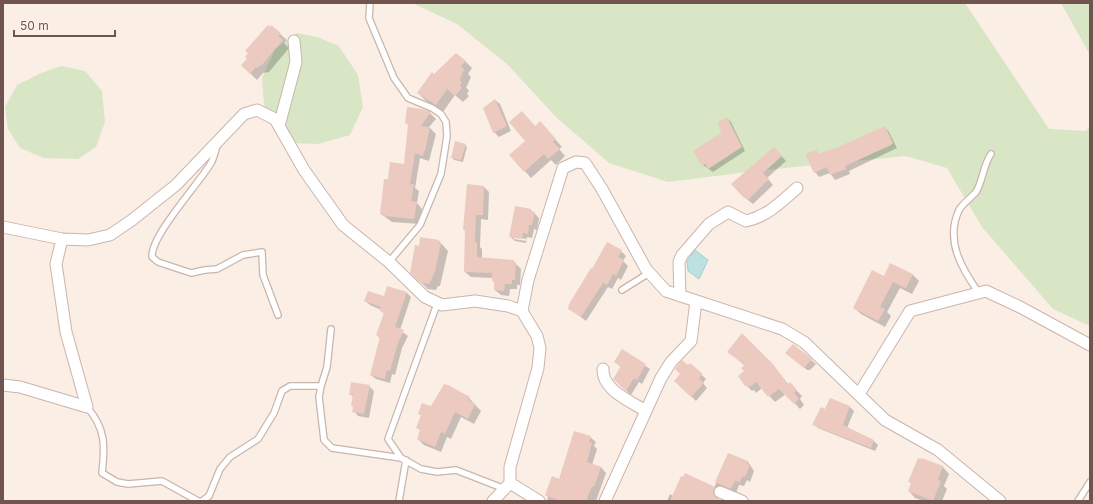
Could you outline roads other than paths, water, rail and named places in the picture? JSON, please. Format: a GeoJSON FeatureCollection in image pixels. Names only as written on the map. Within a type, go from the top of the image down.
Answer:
{"type":"FeatureCollection","features":[{"type":"Feature","properties":{"kind":"street"},"geometry":{"type":"LineString","coordinates":[[279,126],[296,62],[294,41]]}},
{"type":"Feature","properties":{"kind":"street"},"geometry":{"type":"LineString","coordinates":[[3,227],[62,239],[88,240],[110,235],[132,220],[176,185],[244,114],[257,110],[275,119],[304,170],[343,225],[389,262],[425,297],[437,304],[442,305],[475,301],[508,306],[522,311],[537,336],[540,348],[538,368],[510,467],[508,486],[493,501]]}},
{"type":"Feature","properties":{"kind":"street"},"geometry":{"type":"LineString","coordinates":[[522,311],[528,280],[563,168],[576,162],[585,163],[649,273],[666,291],[782,329],[804,342],[885,420],[938,450],[1000,501]]}},
{"type":"Feature","properties":{"kind":"street"},"geometry":{"type":"LineString","coordinates":[[680,296],[680,262],[682,255],[709,224],[728,212],[746,221],[756,219],[769,213],[797,188]]}},
{"type":"Feature","properties":{"kind":"street"},"geometry":{"type":"LineString","coordinates":[[62,239],[56,264],[57,272],[66,332],[87,407]]}},
{"type":"Feature","properties":{"kind":"street"},"geometry":{"type":"LineString","coordinates":[[859,394],[910,310],[986,291],[1020,307],[1090,345]]}},
{"type":"Feature","properties":{"kind":"street"},"geometry":{"type":"LineString","coordinates":[[605,501],[661,378],[671,362],[691,341],[696,301]]}},
{"type":"Feature","properties":{"kind":"street"},"geometry":{"type":"LineString","coordinates":[[603,369],[603,377],[608,386],[646,411]]}},
{"type":"Feature","properties":{"kind":"street"},"geometry":{"type":"LineString","coordinates":[[3,384],[20,387],[87,407]]}},
{"type":"Feature","properties":{"kind":"street"},"geometry":{"type":"LineString","coordinates":[[508,486],[539,501]]}},
{"type":"Feature","properties":{"kind":"street"},"geometry":{"type":"LineString","coordinates":[[720,492],[742,501]]}},
{"type":"Feature","properties":{"kind":"lane"},"geometry":{"type":"LineString","coordinates":[[370,3],[369,18],[394,78],[408,98],[432,108],[440,114],[446,122],[447,136],[442,174],[420,225],[389,262]]}},
{"type":"Feature","properties":{"kind":"lane"},"geometry":{"type":"LineString","coordinates":[[217,143],[212,162],[167,223],[152,250],[152,257],[158,262],[192,273],[217,269],[243,255],[262,252],[263,276],[278,315]]}},
{"type":"Feature","properties":{"kind":"lane"},"geometry":{"type":"LineString","coordinates":[[979,293],[964,270],[955,250],[953,236],[954,225],[960,208],[976,191],[986,160],[991,154]]}},
{"type":"Feature","properties":{"kind":"lane"},"geometry":{"type":"LineString","coordinates":[[622,290],[649,273]]}},
{"type":"Feature","properties":{"kind":"lane"},"geometry":{"type":"LineString","coordinates":[[399,501],[403,459],[388,439],[437,304]]}},
{"type":"Feature","properties":{"kind":"lane"},"geometry":{"type":"LineString","coordinates":[[331,329],[327,367],[319,397],[324,440],[332,448],[403,459],[422,469],[437,472],[456,470],[508,486]]}},
{"type":"Feature","properties":{"kind":"lane"},"geometry":{"type":"LineString","coordinates":[[202,501],[209,496],[220,469],[230,458],[258,439],[274,413],[282,391],[290,386],[321,386]]}},
{"type":"Feature","properties":{"kind":"lane"},"geometry":{"type":"LineString","coordinates":[[87,407],[97,418],[102,432],[105,450],[102,473],[117,482],[128,484],[162,481],[198,501]]}},
{"type":"Feature","properties":{"kind":"lane"},"geometry":{"type":"LineString","coordinates":[[1078,501],[1090,482]]}},
{"type":"Feature","properties":{"kind":"water"},"geometry":{"type":"Polygon","coordinates":[[[695,250],[708,260],[699,279],[688,271],[687,261],[695,250]]]}}]}
